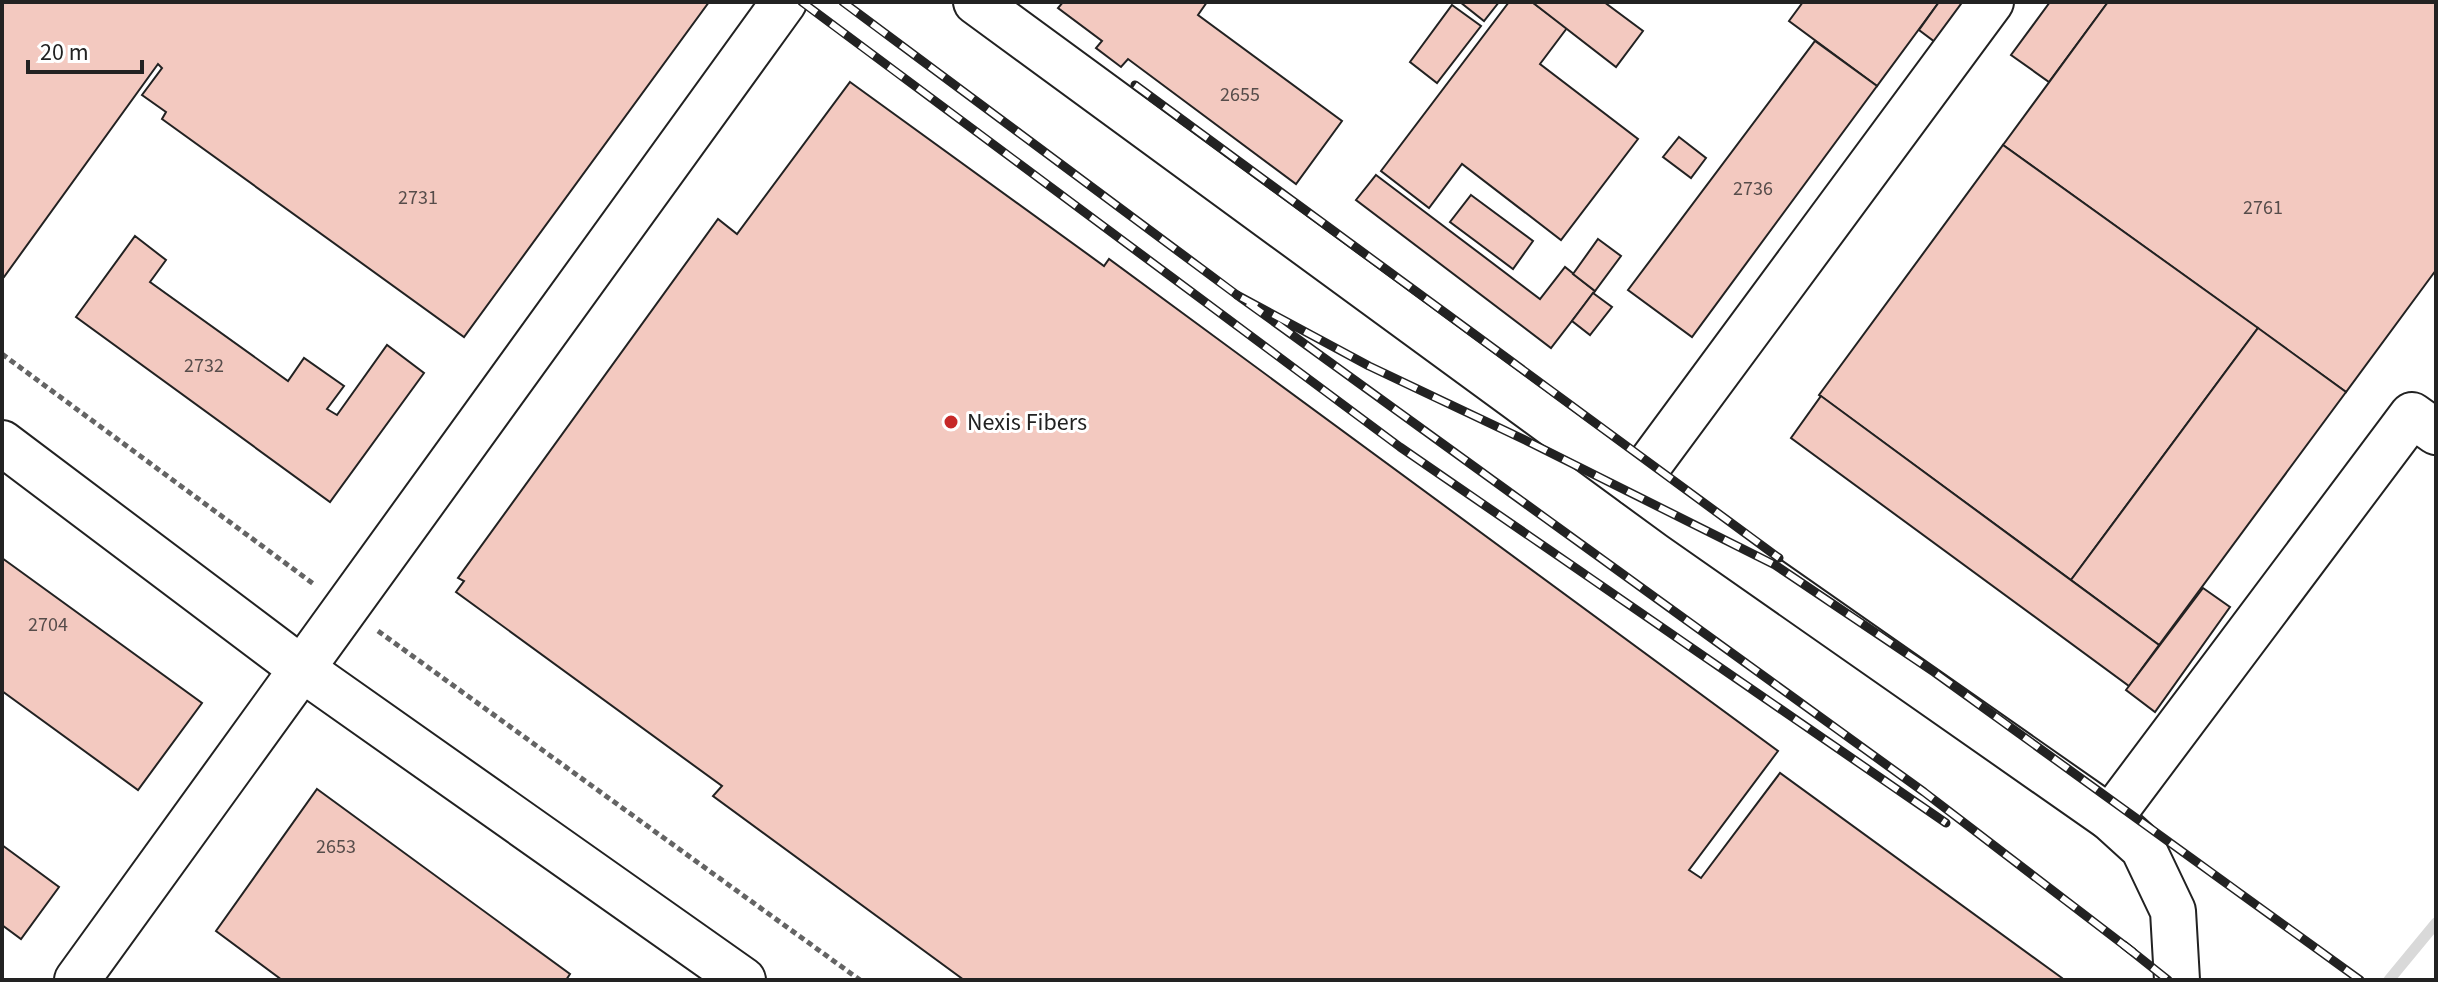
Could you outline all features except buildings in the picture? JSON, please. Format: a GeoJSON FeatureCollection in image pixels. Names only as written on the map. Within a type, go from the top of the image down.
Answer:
{"type":"FeatureCollection","features":[{"type":"Feature","properties":{"kind":"lane"},"geometry":{"type":"LineString","coordinates":[[77,980],[784,2]]}},
{"type":"Feature","properties":{"kind":"lane"},"geometry":{"type":"LineString","coordinates":[[976,2],[1635,484],[2110,818],[2143,848],[2173,911],[2177,980]]}},
{"type":"Feature","properties":{"kind":"lane"},"geometry":{"type":"LineString","coordinates":[[1635,484],[1991,2]]}},
{"type":"Feature","properties":{"kind":"lane"},"geometry":{"type":"LineString","coordinates":[[2110,818],[2412,415],[2436,432]]}},
{"type":"Feature","properties":{"kind":"lane"},"geometry":{"type":"LineString","coordinates":[[2,443],[302,669],[743,980]]}},
{"type":"Feature","properties":{"kind":"path"},"geometry":{"type":"LineString","coordinates":[[2,354],[346,608],[860,980]]}},
{"type":"Feature","properties":{"kind":"waterway"},"geometry":{"type":"LineString","coordinates":[[2389,980],[2436,923]]}},
{"type":"Feature","properties":{"kind":"railway"},"geometry":{"type":"LineString","coordinates":[[802,2],[1400,447],[1946,823]]}},
{"type":"Feature","properties":{"kind":"railway"},"geometry":{"type":"LineString","coordinates":[[843,2],[1237,295]]}},
{"type":"Feature","properties":{"kind":"railway"},"geometry":{"type":"LineString","coordinates":[[1135,85],[1779,558]]}},
{"type":"Feature","properties":{"kind":"railway"},"geometry":{"type":"LineString","coordinates":[[2133,952],[1924,792],[1237,295],[1369,366],[1775,565],[1934,672],[2360,980]]}},
{"type":"Feature","properties":{"kind":"railway"},"geometry":{"type":"LineString","coordinates":[[2124,945],[2168,980]]}},
{"type":"Feature","properties":{"kind":"place","name":"Nexis Fibers"},"geometry":{"type":"Point","coordinates":[951,422]}}]}
